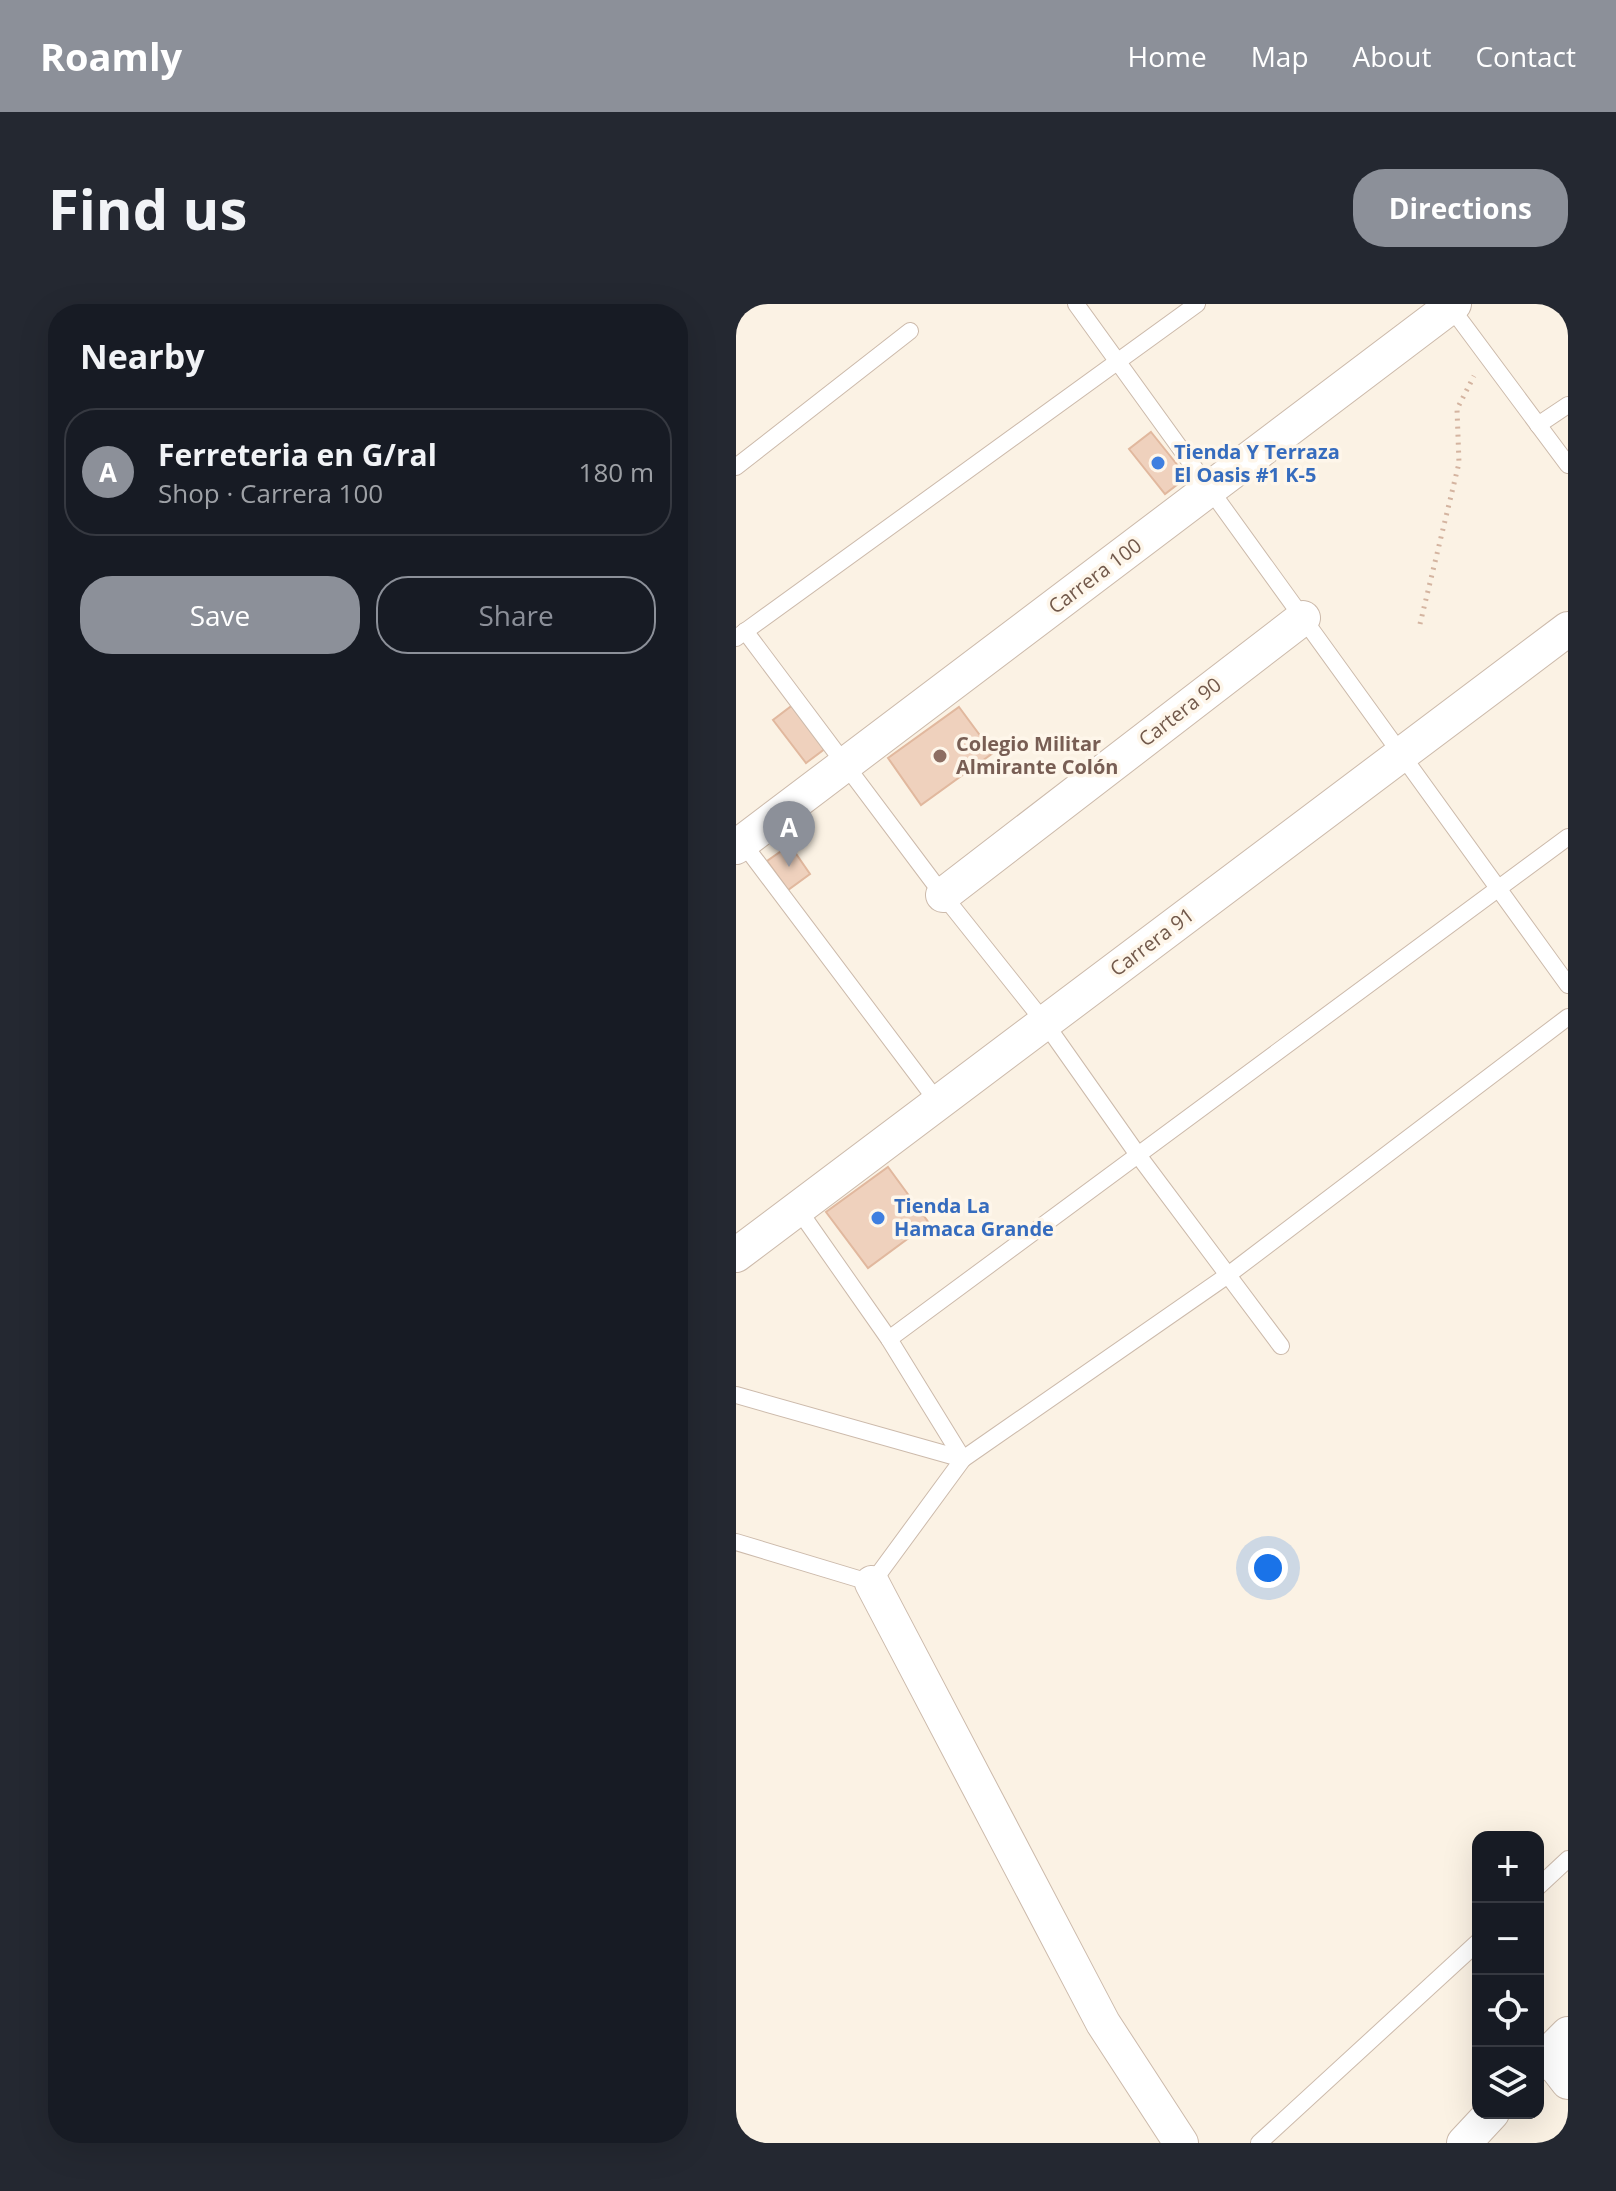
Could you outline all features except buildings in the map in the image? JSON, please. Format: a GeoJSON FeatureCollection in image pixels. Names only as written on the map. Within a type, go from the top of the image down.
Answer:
{"type":"FeatureCollection","features":[{"type":"Feature","properties":{"kind":"street","name":"Carrera 100"},"geometry":{"type":"LineString","coordinates":[[739,844],[1451,305]]}},
{"type":"Feature","properties":{"kind":"street","name":"Cartera 90"},"geometry":{"type":"LineString","coordinates":[[943,895],[1303,618]]}},
{"type":"Feature","properties":{"kind":"street","name":"Carrera 91"},"geometry":{"type":"LineString","coordinates":[[736,1255],[1568,629]]}},
{"type":"Feature","properties":{"kind":"street"},"geometry":{"type":"LineString","coordinates":[[872,1583],[1103,2023],[1181,2143]]}},
{"type":"Feature","properties":{"kind":"street"},"geometry":{"type":"LineString","coordinates":[[1551,2051],[1568,2082]]}},
{"type":"Feature","properties":{"kind":"street"},"geometry":{"type":"LineString","coordinates":[[1464,2143],[1486,2119]]}},
{"type":"Feature","properties":{"kind":"lane"},"geometry":{"type":"LineString","coordinates":[[1076,304],[1568,985]]}},
{"type":"Feature","properties":{"kind":"lane"},"geometry":{"type":"LineString","coordinates":[[1197,304],[741,635],[846,765],[943,895],[1045,1023],[1138,1155],[1281,1346]]}},
{"type":"Feature","properties":{"kind":"lane"},"geometry":{"type":"LineString","coordinates":[[1451,305],[1568,465]]}},
{"type":"Feature","properties":{"kind":"lane"},"geometry":{"type":"LineString","coordinates":[[736,467],[910,331]]}},
{"type":"Feature","properties":{"kind":"lane"},"geometry":{"type":"LineString","coordinates":[[1538,425],[1568,405]]}},
{"type":"Feature","properties":{"kind":"lane"},"geometry":{"type":"LineString","coordinates":[[889,1339],[1568,837]]}},
{"type":"Feature","properties":{"kind":"lane"},"geometry":{"type":"LineString","coordinates":[[739,844],[937,1101]]}},
{"type":"Feature","properties":{"kind":"lane"},"geometry":{"type":"LineString","coordinates":[[736,1542],[872,1583],[963,1459],[1228,1275],[1568,1017]]}},
{"type":"Feature","properties":{"kind":"lane"},"geometry":{"type":"LineString","coordinates":[[798,1209],[889,1339],[963,1459]]}},
{"type":"Feature","properties":{"kind":"lane"},"geometry":{"type":"LineString","coordinates":[[736,1395],[963,1459]]}},
{"type":"Feature","properties":{"kind":"lane"},"geometry":{"type":"LineString","coordinates":[[1544,1881],[1568,1859]]}},
{"type":"Feature","properties":{"kind":"lane"},"geometry":{"type":"LineString","coordinates":[[1259,2143],[1472,1948]]}},
{"type":"Feature","properties":{"kind":"path"},"geometry":{"type":"LineString","coordinates":[[1420,624],[1459,463],[1457,409],[1485,354]]}},
{"type":"Feature","properties":{"kind":"place","name":"Tienda Y Terraza El Oasis #1 K-5"},"geometry":{"type":"Point","coordinates":[1158,463]}},
{"type":"Feature","properties":{"kind":"place","name":"Colegio Militar Almirante Colón"},"geometry":{"type":"Point","coordinates":[940,756]}},
{"type":"Feature","properties":{"kind":"place","name":"Ferreteria en G/ral"},"geometry":{"type":"Point","coordinates":[789,867]}},
{"type":"Feature","properties":{"kind":"place","name":"Tienda La Hamaca Grande"},"geometry":{"type":"Point","coordinates":[878,1218]}}]}
